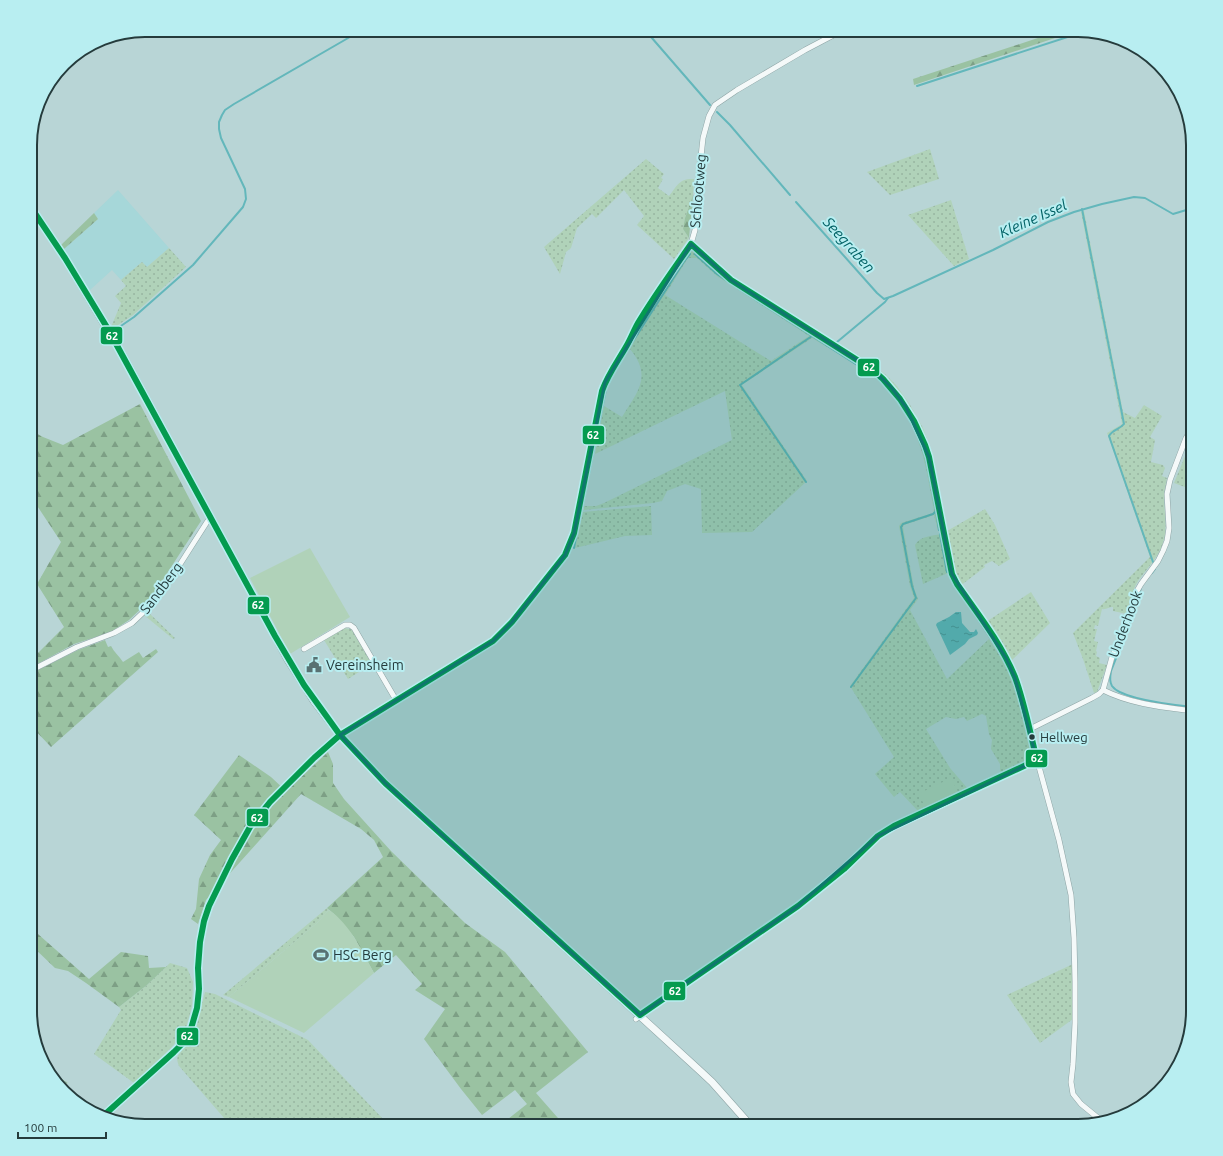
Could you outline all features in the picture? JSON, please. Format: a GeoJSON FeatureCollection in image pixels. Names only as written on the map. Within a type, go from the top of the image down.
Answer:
{"type":"FeatureCollection","features":[{"type":"Feature","properties":{"kind":"main road"},"geometry":{"type":"LineString","coordinates":[[37,217],[108,329],[294,669],[314,701],[340,735],[385,783],[638,1017],[712,1082],[745,1119]]}},
{"type":"Feature","properties":{"kind":"street","name":"Schlootweg"},"geometry":{"type":"LineString","coordinates":[[107,1112],[174,1052],[185,1040],[194,1020],[197,1008],[200,989],[198,968],[200,942],[204,920],[209,906],[232,859],[250,827],[270,802],[314,758],[340,735],[493,641],[512,622],[565,555],[574,533],[605,382],[632,334],[691,244],[695,230],[696,203],[703,138],[709,116],[715,105],[743,86],[830,37]]}},
{"type":"Feature","properties":{"kind":"street"},"geometry":{"type":"LineString","coordinates":[[691,244],[731,280],[873,370],[900,398],[913,419],[929,457],[952,574],[957,584],[1006,658],[1015,678],[1030,729],[1059,840],[1070,895],[1074,938],[1075,982],[1074,1064],[1071,1082],[1073,1094],[1081,1104],[1097,1117]]}},
{"type":"Feature","properties":{"kind":"street","name":"Underhook"},"geometry":{"type":"LineString","coordinates":[[1103,690],[1112,657],[1127,621],[1137,591],[1158,561],[1167,541],[1169,528],[1167,501],[1170,480],[1186,438]]}},
{"type":"Feature","properties":{"kind":"street","name":"Sandberg"},"geometry":{"type":"LineString","coordinates":[[37,667],[77,647],[114,633],[132,623],[151,605],[211,517]]}},
{"type":"Feature","properties":{"kind":"street"},"geometry":{"type":"LineString","coordinates":[[304,649],[345,625],[350,625],[354,628],[396,700]]}},
{"type":"Feature","properties":{"kind":"street"},"geometry":{"type":"LineString","coordinates":[[1030,729],[1092,698],[1103,690],[1110,694],[1146,705],[1186,710]]}},
{"type":"Feature","properties":{"kind":"street"},"geometry":{"type":"LineString","coordinates":[[638,1017],[798,906],[844,869],[878,836],[894,826],[1038,760]]}},
{"type":"Feature","properties":{"kind":"highlighted area"},"geometry":{"type":"Polygon","coordinates":[[[691,244],[731,280],[873,370],[891,387],[906,407],[929,457],[952,574],[1006,658],[1015,678],[1037,760],[878,836],[798,906],[640,1015],[385,783],[340,735],[493,641],[512,622],[565,555],[574,533],[605,382],[691,244]]]}},
{"type":"Feature","properties":{"kind":"shaded area"},"geometry":{"type":"Polygon","coordinates":[[[118,190],[169,248],[147,267],[142,262],[121,280],[112,270],[90,290],[64,249],[98,219],[94,213],[118,190]]]}},
{"type":"Feature","properties":{"kind":"green space"},"geometry":{"type":"Polygon","coordinates":[[[1041,37],[1058,37],[914,85],[913,79],[1041,37]]]}},
{"type":"Feature","properties":{"kind":"green space"},"geometry":{"type":"Polygon","coordinates":[[[930,149],[939,179],[890,195],[867,172],[930,149]]]}},
{"type":"Feature","properties":{"kind":"green space"},"geometry":{"type":"Polygon","coordinates":[[[646,159],[664,174],[658,188],[669,196],[679,183],[685,180],[694,179],[693,195],[683,229],[689,238],[674,259],[637,225],[644,216],[624,190],[596,218],[592,214],[577,228],[571,248],[566,252],[560,274],[544,247],[646,159]]]}},
{"type":"Feature","properties":{"kind":"green space"},"geometry":{"type":"Polygon","coordinates":[[[693,195],[689,238],[683,229],[693,195]]]}},
{"type":"Feature","properties":{"kind":"green space"},"geometry":{"type":"Polygon","coordinates":[[[951,200],[969,259],[954,266],[908,215],[951,200]]]}},
{"type":"Feature","properties":{"kind":"green space"},"geometry":{"type":"Polygon","coordinates":[[[1084,211],[1123,412],[1135,418],[1144,405],[1162,416],[1150,437],[1155,440],[1151,462],[1163,465],[1165,468],[1162,476],[1167,478],[1164,497],[1165,532],[1161,548],[1138,581],[1131,597],[1127,614],[1113,611],[1113,607],[1102,609],[1098,626],[1095,625],[1094,629],[1097,629],[1094,641],[1098,642],[1096,656],[1100,658],[1099,663],[1107,665],[1097,692],[1094,693],[1073,633],[1150,557],[1107,433],[1122,424],[1081,212],[1084,211]]]}},
{"type":"Feature","properties":{"kind":"green space"},"geometry":{"type":"Polygon","coordinates":[[[94,213],[98,219],[64,249],[61,245],[94,213]]]}},
{"type":"Feature","properties":{"kind":"green space"},"geometry":{"type":"Polygon","coordinates":[[[169,248],[186,267],[133,315],[112,329],[111,327],[121,303],[115,296],[126,286],[121,280],[142,262],[147,267],[169,248]]]}},
{"type":"Feature","properties":{"kind":"green space"},"geometry":{"type":"Polygon","coordinates":[[[693,251],[698,253],[719,274],[873,373],[889,387],[912,420],[927,456],[941,530],[938,530],[934,515],[904,525],[903,527],[914,588],[918,599],[910,610],[947,679],[989,639],[1012,679],[1033,757],[1029,761],[1004,774],[1000,771],[1000,764],[991,749],[992,740],[989,734],[986,716],[982,714],[967,721],[964,717],[956,719],[946,717],[926,729],[950,768],[969,790],[919,812],[900,792],[894,797],[875,774],[894,757],[850,686],[914,598],[910,586],[899,526],[901,523],[933,513],[934,510],[920,446],[912,425],[894,396],[871,375],[812,338],[742,385],[807,481],[752,532],[702,533],[701,489],[685,484],[667,491],[662,501],[584,510],[584,506],[596,506],[604,503],[732,440],[725,391],[595,454],[604,406],[622,417],[633,400],[640,384],[642,376],[641,368],[630,349],[620,364],[618,363],[689,252],[693,251]],[[688,258],[665,295],[771,361],[809,336],[717,276],[697,258],[688,258]]]}},
{"type":"Feature","properties":{"kind":"green space"},"geometry":{"type":"Polygon","coordinates":[[[814,328],[871,363],[885,374],[896,385],[909,403],[923,428],[933,455],[947,531],[985,509],[995,525],[1010,559],[999,566],[992,561],[984,565],[985,567],[961,585],[959,583],[954,574],[934,474],[916,419],[893,386],[884,377],[870,366],[814,330],[814,328]]]}},
{"type":"Feature","properties":{"kind":"green space"},"geometry":{"type":"Polygon","coordinates":[[[140,404],[201,521],[149,601],[129,620],[111,632],[74,644],[37,664],[37,654],[64,627],[37,584],[61,542],[37,506],[37,434],[63,445],[140,404]]]}},
{"type":"Feature","properties":{"kind":"green space"},"geometry":{"type":"Polygon","coordinates":[[[1186,454],[1186,487],[1174,483],[1186,454]]]}},
{"type":"Feature","properties":{"kind":"green space"},"geometry":{"type":"Polygon","coordinates":[[[651,506],[652,535],[625,536],[575,548],[583,512],[651,506]]]}},
{"type":"Feature","properties":{"kind":"green space"},"geometry":{"type":"Polygon","coordinates":[[[941,534],[943,535],[955,588],[948,573],[923,584],[915,545],[923,538],[941,534]]]}},
{"type":"Feature","properties":{"kind":"green space"},"geometry":{"type":"Polygon","coordinates":[[[310,548],[350,617],[290,654],[250,578],[310,548]]]}},
{"type":"Feature","properties":{"kind":"green space"},"geometry":{"type":"Polygon","coordinates":[[[1031,592],[1050,623],[1011,661],[986,622],[1031,592]]]}},
{"type":"Feature","properties":{"kind":"green space"},"geometry":{"type":"Polygon","coordinates":[[[148,612],[175,638],[173,639],[144,615],[148,612]]]}},
{"type":"Feature","properties":{"kind":"green space"},"geometry":{"type":"Polygon","coordinates":[[[344,628],[351,629],[353,631],[373,663],[348,679],[324,640],[344,628]]]}},
{"type":"Feature","properties":{"kind":"green space"},"geometry":{"type":"Polygon","coordinates":[[[105,640],[108,647],[111,646],[123,662],[139,652],[143,658],[156,649],[158,652],[51,747],[37,732],[37,670],[78,650],[105,640]]]}},
{"type":"Feature","properties":{"kind":"green space"},"geometry":{"type":"Polygon","coordinates":[[[328,752],[333,764],[333,783],[344,799],[391,851],[465,923],[505,952],[588,1052],[536,1093],[559,1119],[508,1119],[527,1104],[515,1090],[482,1115],[461,1089],[424,1039],[445,1009],[415,990],[422,984],[396,955],[374,973],[354,937],[327,908],[383,857],[374,840],[361,829],[301,794],[206,900],[198,924],[191,919],[196,909],[199,879],[210,855],[221,840],[194,815],[239,755],[271,777],[286,791],[328,752]]]}},
{"type":"Feature","properties":{"kind":"green space"},"geometry":{"type":"Polygon","coordinates":[[[951,778],[959,794],[927,809],[918,794],[951,778]]]}},
{"type":"Feature","properties":{"kind":"green space"},"geometry":{"type":"Polygon","coordinates":[[[327,908],[329,910],[317,923],[229,997],[223,995],[327,908]]]}},
{"type":"Feature","properties":{"kind":"green space","name":"HSC Berg"},"geometry":{"type":"Polygon","coordinates":[[[329,910],[349,930],[374,973],[304,1033],[229,997],[317,923],[329,910]]]}},
{"type":"Feature","properties":{"kind":"green space"},"geometry":{"type":"Polygon","coordinates":[[[37,933],[89,979],[121,952],[148,956],[149,968],[166,967],[147,985],[119,1007],[68,971],[55,968],[37,951],[37,933]]]}},
{"type":"Feature","properties":{"kind":"green space"},"geometry":{"type":"Polygon","coordinates":[[[170,963],[187,968],[193,982],[192,1006],[186,1028],[172,1047],[134,1083],[94,1054],[121,1010],[119,1007],[147,985],[170,963]]]}},
{"type":"Feature","properties":{"kind":"green space"},"geometry":{"type":"Polygon","coordinates":[[[1073,964],[1073,1019],[1040,1043],[1007,995],[1073,964]]]}},
{"type":"Feature","properties":{"kind":"green space"},"geometry":{"type":"Polygon","coordinates":[[[205,992],[215,994],[308,1040],[382,1118],[225,1119],[179,1066],[177,1061],[178,1056],[196,1027],[205,992]]]}},
{"type":"Feature","properties":{"kind":"water"},"geometry":{"type":"Polygon","coordinates":[[[956,612],[961,612],[962,623],[970,632],[974,632],[976,629],[978,633],[950,655],[936,625],[956,612]]]}},
{"type":"Feature","properties":{"kind":"waterway"},"geometry":{"type":"LineString","coordinates":[[115,330],[134,317],[193,265],[243,207],[246,199],[245,189],[221,138],[219,129],[219,122],[225,110],[350,37]]}},
{"type":"Feature","properties":{"kind":"waterway","name":"Seegraben"},"geometry":{"type":"LineString","coordinates":[[651,37],[710,105]]}},
{"type":"Feature","properties":{"kind":"waterway"},"geometry":{"type":"LineString","coordinates":[[917,86],[1068,37]]}},
{"type":"Feature","properties":{"kind":"waterway","name":"Seegraben"},"geometry":{"type":"LineString","coordinates":[[717,112],[790,195]]}},
{"type":"Feature","properties":{"kind":"waterway","name":"Kleine Issel"},"geometry":{"type":"LineString","coordinates":[[796,202],[884,299],[993,250],[1048,222],[1074,212],[1134,197],[1145,198],[1173,214],[1186,210]]}},
{"type":"Feature","properties":{"kind":"waterway"},"geometry":{"type":"LineString","coordinates":[[1082,209],[1124,424],[1112,432],[1109,436],[1153,562]]}},
{"type":"Feature","properties":{"kind":"waterway"},"geometry":{"type":"LineString","coordinates":[[619,363],[690,254]]}},
{"type":"Feature","properties":{"kind":"waterway"},"geometry":{"type":"LineString","coordinates":[[695,254],[717,274],[742,291],[879,379],[887,387],[907,414],[925,456],[936,511],[933,514],[903,524],[901,527],[912,586],[916,598],[851,687]]}},
{"type":"Feature","properties":{"kind":"waterway"},"geometry":{"type":"LineString","coordinates":[[837,342],[888,298]]}},
{"type":"Feature","properties":{"kind":"waterway"},"geometry":{"type":"LineString","coordinates":[[806,482],[740,385],[812,336]]}},
{"type":"Feature","properties":{"kind":"waterway"},"geometry":{"type":"LineString","coordinates":[[582,508],[606,389]]}},
{"type":"Feature","properties":{"kind":"waterway"},"geometry":{"type":"LineString","coordinates":[[936,511],[939,530]]}},
{"type":"Feature","properties":{"kind":"waterway"},"geometry":{"type":"LineString","coordinates":[[574,548],[581,512]]}},
{"type":"Feature","properties":{"kind":"waterway"},"geometry":{"type":"LineString","coordinates":[[940,534],[947,572]]}},
{"type":"Feature","properties":{"kind":"waterway"},"geometry":{"type":"LineString","coordinates":[[1152,573],[1155,569]]}},
{"type":"Feature","properties":{"kind":"waterway"},"geometry":{"type":"LineString","coordinates":[[1141,588],[1130,623],[1111,671],[1111,684],[1118,691],[1126,695],[1150,701],[1186,706]]}},
{"type":"Feature","properties":{"kind":"transit line","name":"62"},"geometry":{"type":"LineString","coordinates":[[37,216],[65,258],[108,329],[275,636],[304,685],[340,735]]}},
{"type":"Feature","properties":{"kind":"transit line","name":"62"},"geometry":{"type":"LineString","coordinates":[[691,244],[731,280],[873,370],[900,399],[914,421],[929,457],[952,574],[957,584],[1003,652],[1015,677],[1022,698],[1037,760],[894,826],[878,836],[844,869],[798,906],[640,1015],[385,783],[340,735],[493,641],[512,622],[565,555],[574,533],[604,385],[644,313],[691,244]]}},
{"type":"Feature","properties":{"kind":"transit line","name":"62"},"geometry":{"type":"LineString","coordinates":[[107,1112],[174,1052],[183,1043],[190,1032],[197,1008],[200,942],[204,921],[209,906],[232,859],[250,827],[270,802],[314,758],[340,735]]}},
{"type":"Feature","properties":{"kind":"place","name":"Vereinsheim"},"geometry":{"type":"Point","coordinates":[314,665]}},
{"type":"Feature","properties":{"kind":"place","name":"Hellweg"},"geometry":{"type":"Point","coordinates":[1032,737]}},
{"type":"Feature","properties":{"kind":"place","name":"HSC Berg"},"geometry":{"type":"Point","coordinates":[321,955]}}]}
